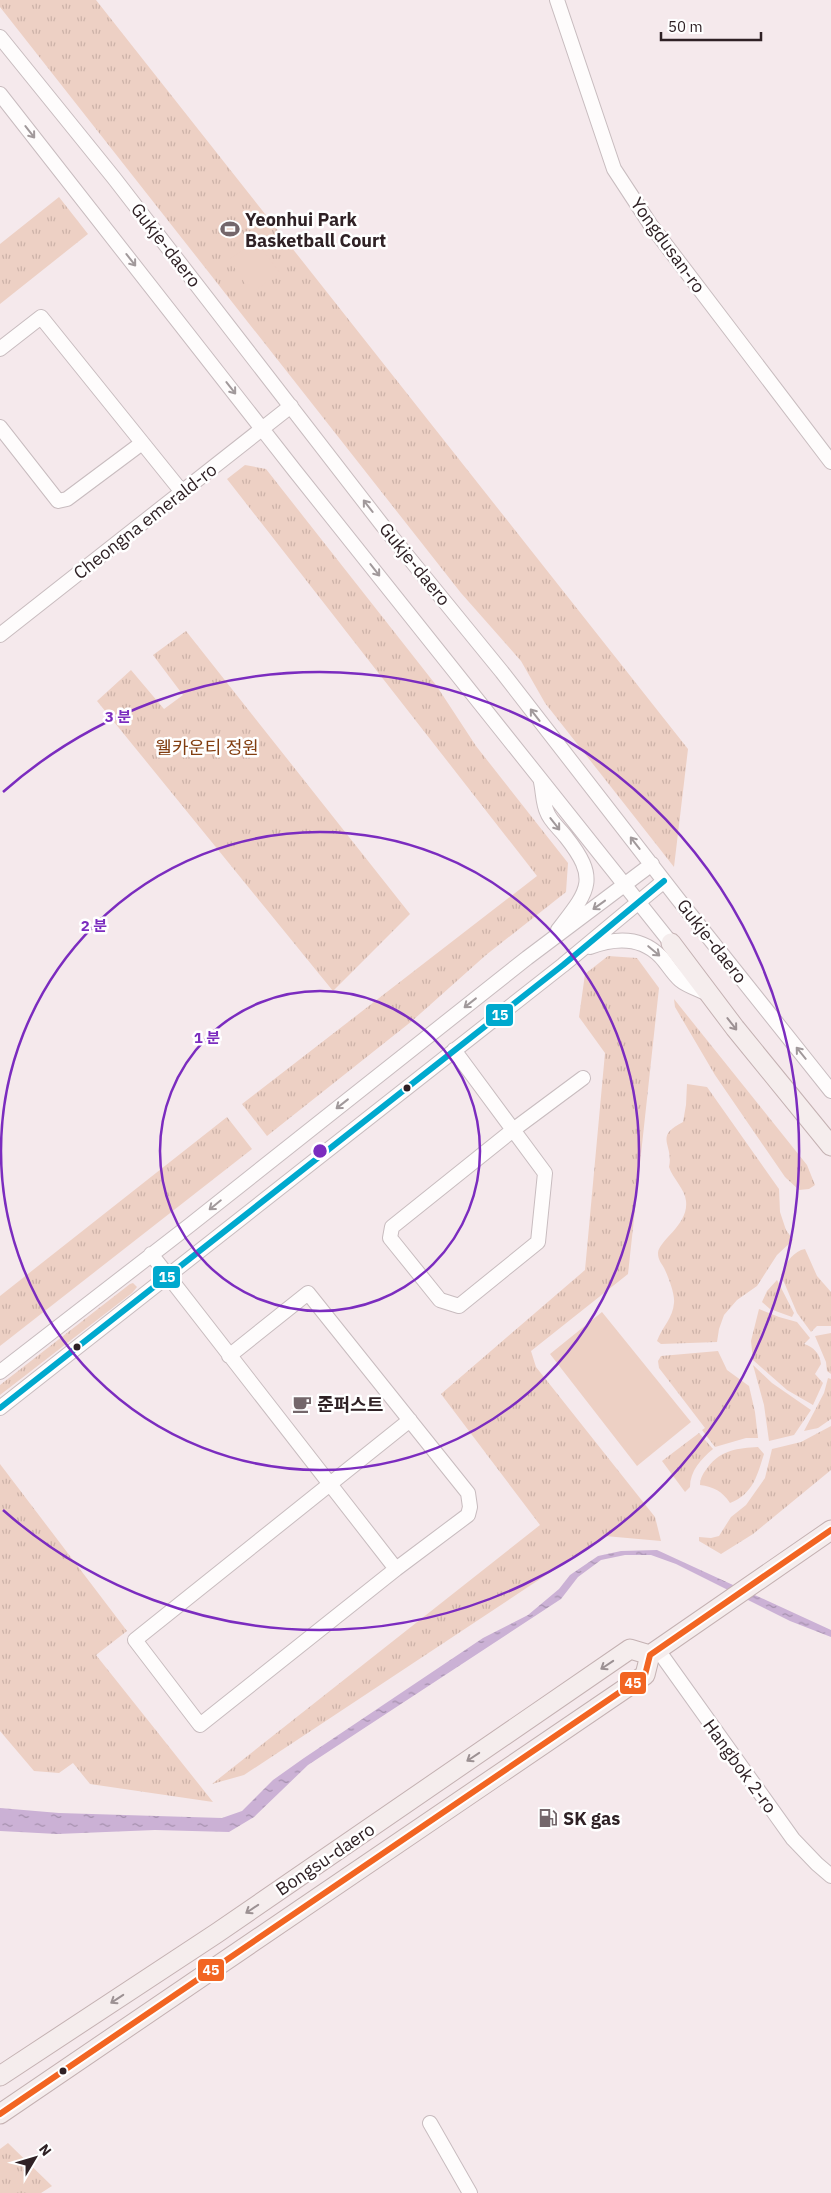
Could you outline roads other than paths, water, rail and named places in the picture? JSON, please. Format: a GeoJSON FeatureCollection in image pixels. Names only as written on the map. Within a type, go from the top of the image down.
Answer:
{"type":"FeatureCollection","features":[{"type":"Feature","properties":{"kind":"main road","name":"Gukje-daero"},"geometry":{"type":"LineString","coordinates":[[671,943],[709,994],[831,1146]]}},
{"type":"Feature","properties":{"kind":"main road"},"geometry":{"type":"LineString","coordinates":[[654,1652],[831,1530]]}},
{"type":"Feature","properties":{"kind":"main road","name":"Bongsu-daero"},"geometry":{"type":"LineString","coordinates":[[0,2076],[217,1933],[630,1650],[654,1652],[645,1675],[0,2114]]}},
{"type":"Feature","properties":{"kind":"street","name":"Yongdusan-ro"},"geometry":{"type":"LineString","coordinates":[[557,0],[614,169],[650,224],[831,462]]}},
{"type":"Feature","properties":{"kind":"street","name":"Gukje-daero"},"geometry":{"type":"LineString","coordinates":[[0,37],[114,178],[664,881],[831,1091]]}},
{"type":"Feature","properties":{"kind":"street","name":"Gukje-daero"},"geometry":{"type":"LineString","coordinates":[[0,94],[262,429],[671,943]]}},
{"type":"Feature","properties":{"kind":"street"},"geometry":{"type":"LineString","coordinates":[[0,349],[42,317],[182,492]]}},
{"type":"Feature","properties":{"kind":"street","name":"Cheongna emerald-ro"},"geometry":{"type":"LineString","coordinates":[[0,635],[291,406]]}},
{"type":"Feature","properties":{"kind":"street"},"geometry":{"type":"LineString","coordinates":[[0,428],[58,501],[67,499],[142,443]]}},
{"type":"Feature","properties":{"kind":"street"},"geometry":{"type":"LineString","coordinates":[[540,778],[547,813],[583,860],[587,884],[585,894],[548,943]]}},
{"type":"Feature","properties":{"kind":"street"},"geometry":{"type":"LineString","coordinates":[[0,1372],[548,943],[652,864]]}},
{"type":"Feature","properties":{"kind":"street"},"geometry":{"type":"LineString","coordinates":[[563,966],[664,881]]}},
{"type":"Feature","properties":{"kind":"street"},"geometry":{"type":"LineString","coordinates":[[548,943],[574,930],[581,929],[583,932],[582,940],[563,966]]}},
{"type":"Feature","properties":{"kind":"street"},"geometry":{"type":"LineString","coordinates":[[0,1408],[454,1050],[587,948],[606,941],[626,940],[647,945],[659,955],[680,980],[709,994]]}},
{"type":"Feature","properties":{"kind":"street"},"geometry":{"type":"LineString","coordinates":[[454,1050],[513,1130],[545,1173],[538,1242],[459,1306],[440,1300],[390,1238],[392,1227],[513,1130],[583,1078]]}},
{"type":"Feature","properties":{"kind":"street"},"geometry":{"type":"LineString","coordinates":[[151,1254],[396,1569]]}},
{"type":"Feature","properties":{"kind":"street"},"geometry":{"type":"LineString","coordinates":[[229,1356],[308,1292],[410,1420],[468,1493],[470,1507],[468,1515],[396,1569],[200,1725],[135,1640],[410,1420]]}},
{"type":"Feature","properties":{"kind":"street","name":"Hangbok 2-ro"},"geometry":{"type":"LineString","coordinates":[[654,1652],[793,1839],[816,1864],[831,1876]]}},
{"type":"Feature","properties":{"kind":"street"},"geometry":{"type":"LineString","coordinates":[[430,2123],[470,2193]]}},
{"type":"Feature","properties":{"kind":"water"},"geometry":{"type":"Polygon","coordinates":[[[657,1550],[831,1630],[831,1637],[790,1621],[676,1564],[651,1555],[625,1555],[601,1560],[578,1577],[561,1599],[308,1765],[254,1817],[229,1832],[155,1830],[57,1834],[0,1831],[0,1808],[59,1813],[222,1818],[242,1811],[273,1780],[304,1758],[483,1638],[528,1615],[559,1589],[570,1575],[598,1556],[621,1551],[657,1550]]]}},
{"type":"Feature","properties":{"kind":"place","name":"Yeonhui Park Basketball Court"},"geometry":{"type":"Point","coordinates":[230,229]}},
{"type":"Feature","properties":{"kind":"place","name":"준퍼스트"},"geometry":{"type":"Point","coordinates":[302,1404]}},
{"type":"Feature","properties":{"kind":"place","name":"SK gas"},"geometry":{"type":"Point","coordinates":[548,1818]}},
{"type":"Feature","properties":{"kind":"park label","name":"웰카운티 정원"},"geometry":{"type":"Point","coordinates":[207,747]}}]}
